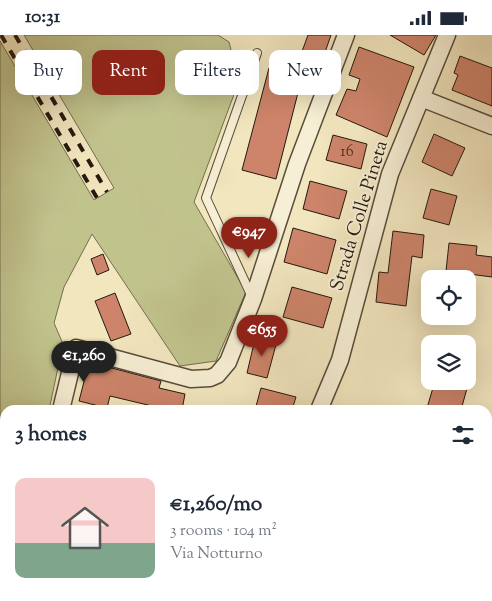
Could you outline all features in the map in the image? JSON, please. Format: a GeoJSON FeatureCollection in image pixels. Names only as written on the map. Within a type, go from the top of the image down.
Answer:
{"type":"FeatureCollection","features":[{"type":"Feature","properties":{"kind":"street"},"geometry":{"type":"LineString","coordinates":[[62,405],[76,348],[191,379],[210,378],[217,375],[228,362],[253,299],[297,164],[346,35]]}},
{"type":"Feature","properties":{"kind":"street","name":"Strada Colle Pineta"},"geometry":{"type":"LineString","coordinates":[[321,405],[340,360],[390,174],[447,35]]}},
{"type":"Feature","properties":{"kind":"street"},"geometry":{"type":"LineString","coordinates":[[421,97],[492,126]]}},
{"type":"Feature","properties":{"kind":"lane"},"geometry":{"type":"LineString","coordinates":[[242,95],[206,198],[253,299]]}},
{"type":"Feature","properties":{"kind":"green space"},"geometry":{"type":"Polygon","coordinates":[[[24,35],[218,35],[229,42],[231,50],[175,50],[175,95],[234,95],[194,202],[246,292],[216,361],[180,366],[92,234],[64,287],[54,323],[63,344],[50,405],[0,405],[0,41],[15,66],[15,95],[32,95],[94,200],[114,188],[59,95],[82,95],[82,50],[33,50],[24,35]]]}},
{"type":"Feature","properties":{"kind":"building"},"geometry":{"type":"Polygon","coordinates":[[[308,35],[331,35],[326,50],[303,50],[308,35]]]}},
{"type":"Feature","properties":{"kind":"building"},"geometry":{"type":"Polygon","coordinates":[[[390,35],[436,35],[424,55],[390,35]]]}},
{"type":"Feature","properties":{"kind":"building"},"geometry":{"type":"Polygon","coordinates":[[[359,47],[414,67],[387,137],[336,115],[347,89],[356,91],[360,79],[349,75],[359,47]]]}},
{"type":"Feature","properties":{"kind":"building"},"geometry":{"type":"Polygon","coordinates":[[[460,56],[492,68],[492,106],[452,90],[458,75],[454,73],[460,56]]]}},
{"type":"Feature","properties":{"kind":"building"},"geometry":{"type":"Polygon","coordinates":[[[269,68],[269,95],[297,95],[276,179],[242,170],[269,68]]]}},
{"type":"Feature","properties":{"kind":"building"},"geometry":{"type":"Polygon","coordinates":[[[434,134],[465,148],[452,176],[422,162],[434,134]]]}},
{"type":"Feature","properties":{"kind":"building"},"geometry":{"type":"Polygon","coordinates":[[[333,135],[367,144],[361,169],[326,160],[333,135]]]}},
{"type":"Feature","properties":{"kind":"building"},"geometry":{"type":"Polygon","coordinates":[[[310,181],[347,191],[339,219],[303,209],[310,181]]]}},
{"type":"Feature","properties":{"kind":"building"},"geometry":{"type":"Polygon","coordinates":[[[431,189],[457,196],[449,225],[423,218],[431,189]]]}},
{"type":"Feature","properties":{"kind":"building"},"geometry":{"type":"Polygon","coordinates":[[[293,228],[336,240],[327,274],[284,262],[293,228]]]}},
{"type":"Feature","properties":{"kind":"building"},"geometry":{"type":"Polygon","coordinates":[[[393,231],[424,235],[422,258],[412,256],[406,306],[376,302],[379,272],[388,273],[393,231]]]}},
{"type":"Feature","properties":{"kind":"building"},"geometry":{"type":"Polygon","coordinates":[[[449,243],[477,246],[476,255],[492,257],[492,277],[476,275],[476,270],[446,270],[449,243]]]}},
{"type":"Feature","properties":{"kind":"building"},"geometry":{"type":"Polygon","coordinates":[[[103,254],[109,270],[97,275],[91,259],[103,254]]]}},
{"type":"Feature","properties":{"kind":"building"},"geometry":{"type":"Polygon","coordinates":[[[292,287],[332,298],[323,328],[283,317],[292,287]]]}},
{"type":"Feature","properties":{"kind":"building"},"geometry":{"type":"Polygon","coordinates":[[[115,293],[131,334],[111,341],[95,301],[115,293]]]}},
{"type":"Feature","properties":{"kind":"building"},"geometry":{"type":"Polygon","coordinates":[[[256,335],[277,341],[267,378],[247,373],[256,335]]]}},
{"type":"Feature","properties":{"kind":"building"},"geometry":{"type":"Polygon","coordinates":[[[89,362],[161,381],[159,388],[185,394],[183,405],[148,405],[110,396],[108,405],[95,405],[79,401],[89,362]]]}},
{"type":"Feature","properties":{"kind":"building"},"geometry":{"type":"Polygon","coordinates":[[[261,388],[296,397],[294,405],[256,405],[261,388]]]}},
{"type":"Feature","properties":{"kind":"building"},"geometry":{"type":"Polygon","coordinates":[[[432,390],[467,390],[462,405],[428,405],[432,390]]]}},
{"type":"Feature","properties":{"kind":"railway"},"geometry":{"type":"LineString","coordinates":[[1,35],[97,198]]}},
{"type":"Feature","properties":{"kind":"railway"},"geometry":{"type":"LineString","coordinates":[[15,35],[107,192]]}}]}
